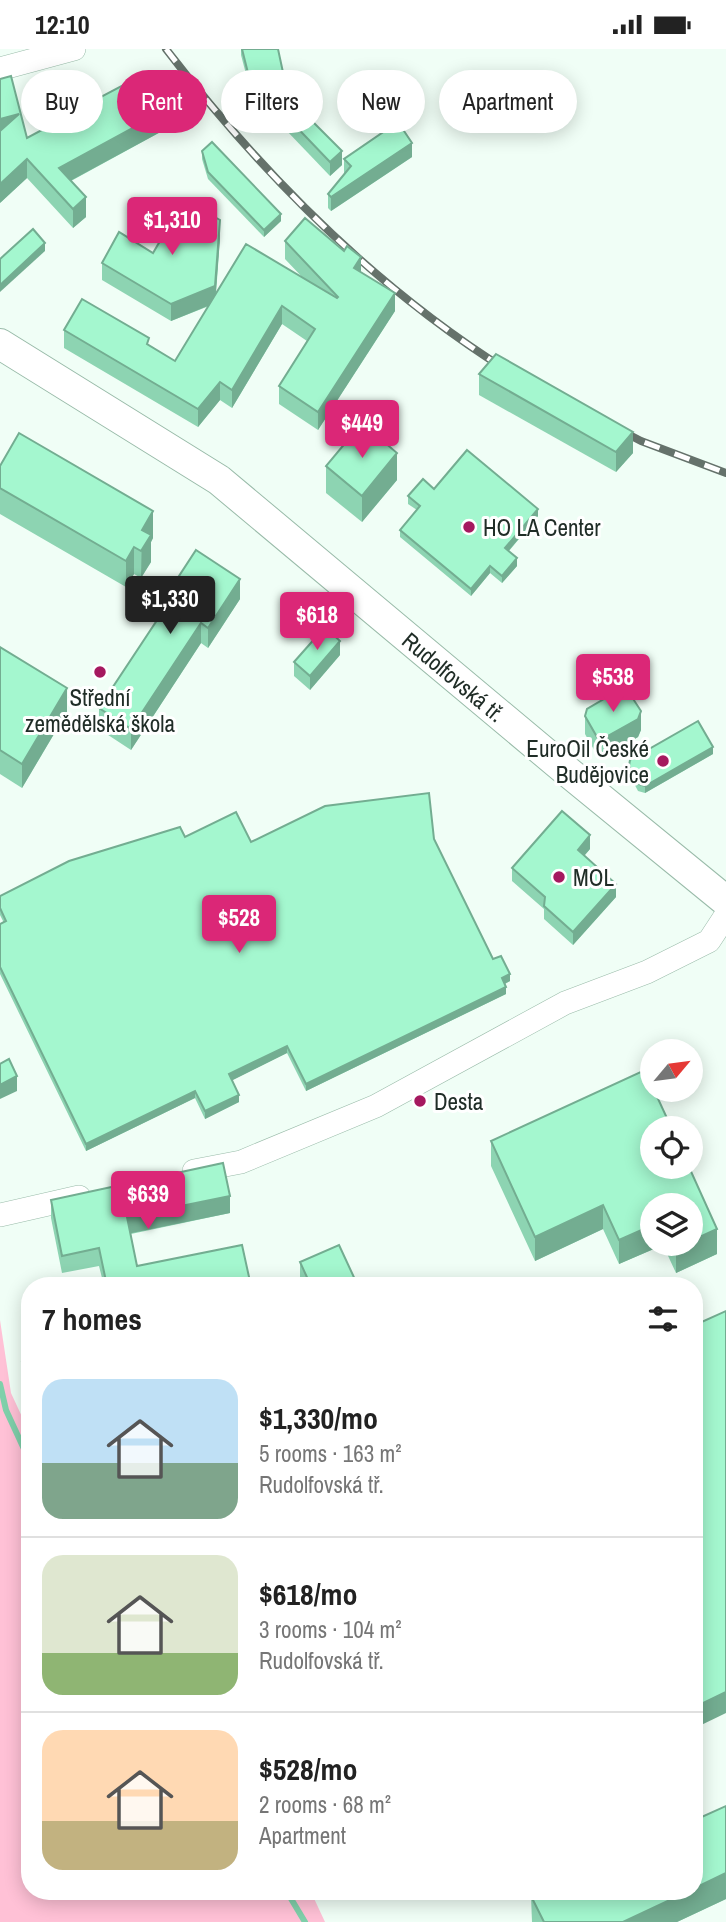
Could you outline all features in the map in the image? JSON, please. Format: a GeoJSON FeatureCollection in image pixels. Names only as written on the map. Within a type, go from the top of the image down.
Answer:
{"type":"FeatureCollection","features":[{"type":"Feature","properties":{"kind":"main road","name":"Rudolfovská tř."},"geometry":{"type":"LineString","coordinates":[[0,344],[219,481],[726,901]]}},
{"type":"Feature","properties":{"kind":"street"},"geometry":{"type":"LineString","coordinates":[[0,69],[74,49]]}},
{"type":"Feature","properties":{"kind":"street"},"geometry":{"type":"LineString","coordinates":[[174,1176],[242,1162],[376,1106],[565,1003],[647,972],[709,941],[726,915]]}},
{"type":"Feature","properties":{"kind":"street"},"geometry":{"type":"LineString","coordinates":[[0,1215],[96,1193]]}},
{"type":"Feature","properties":{"kind":"shaded area"},"geometry":{"type":"Polygon","coordinates":[[[0,1320],[11,1393],[21,1415],[21,1900],[315,1900],[325,1922],[0,1922],[0,1320]]]}},
{"type":"Feature","properties":{"kind":"building"},"geometry":{"type":"Polygon","coordinates":[[[242,49],[278,49],[282,70],[247,70],[242,49]]]}},
{"type":"Feature","properties":{"kind":"building"},"geometry":{"type":"Polygon","coordinates":[[[11,76],[21,115],[21,133],[26,133],[27,138],[36,133],[103,133],[103,96],[117,88],[117,133],[124,133],[59,168],[86,197],[73,209],[27,159],[0,184],[0,131],[19,114],[0,119],[0,79],[11,76]]]}},
{"type":"Feature","properties":{"kind":"building"},"geometry":{"type":"Polygon","coordinates":[[[323,132],[342,151],[330,162],[302,133],[323,132]]]}},
{"type":"Feature","properties":{"kind":"building"},"geometry":{"type":"Polygon","coordinates":[[[382,133],[405,133],[412,143],[331,197],[328,194],[351,166],[344,159],[382,133]]]}},
{"type":"Feature","properties":{"kind":"building"},"geometry":{"type":"Polygon","coordinates":[[[212,142],[281,214],[264,230],[208,172],[202,151],[212,142]]]}},
{"type":"Feature","properties":{"kind":"building"},"geometry":{"type":"Polygon","coordinates":[[[184,200],[220,220],[215,286],[171,304],[102,263],[119,232],[153,253],[184,200]]]}},
{"type":"Feature","properties":{"kind":"building"},"geometry":{"type":"Polygon","coordinates":[[[305,218],[344,251],[347,246],[361,257],[354,268],[395,293],[318,412],[279,386],[315,329],[282,306],[232,390],[220,382],[198,409],[64,330],[82,299],[149,338],[147,344],[175,361],[246,244],[337,298],[285,241],[305,218]]]}},
{"type":"Feature","properties":{"kind":"building"},"geometry":{"type":"Polygon","coordinates":[[[33,229],[45,243],[0,285],[0,259],[33,229]]]}},
{"type":"Feature","properties":{"kind":"building"},"geometry":{"type":"Polygon","coordinates":[[[496,354],[633,432],[616,452],[479,374],[496,354]]]}},
{"type":"Feature","properties":{"kind":"building"},"geometry":{"type":"Polygon","coordinates":[[[362,423],[397,453],[362,496],[326,466],[362,423]]]}},
{"type":"Feature","properties":{"kind":"building"},"geometry":{"type":"Polygon","coordinates":[[[19,433],[153,511],[142,530],[151,535],[141,551],[134,547],[126,561],[0,488],[0,466],[19,433]]]}},
{"type":"Feature","properties":{"kind":"building","name":"HO LA Center"},"geometry":{"type":"Polygon","coordinates":[[[467,450],[538,509],[505,548],[517,558],[502,576],[490,566],[471,589],[400,530],[420,506],[408,496],[423,479],[434,489],[467,450]]]}},
{"type":"Feature","properties":{"kind":"building"},"geometry":{"type":"Polygon","coordinates":[[[196,550],[240,579],[208,628],[201,623],[131,729],[99,708],[169,602],[164,599],[196,550]]]}},
{"type":"Feature","properties":{"kind":"building"},"geometry":{"type":"Polygon","coordinates":[[[325,627],[340,641],[310,676],[294,662],[325,627]]]}},
{"type":"Feature","properties":{"kind":"building"},"geometry":{"type":"Polygon","coordinates":[[[0,647],[67,688],[22,764],[0,750],[0,647]]]}},
{"type":"Feature","properties":{"kind":"building"},"geometry":{"type":"Polygon","coordinates":[[[621,689],[628,691],[641,711],[638,719],[604,738],[597,737],[585,716],[587,709],[621,689]]]}},
{"type":"Feature","properties":{"kind":"building"},"geometry":{"type":"Polygon","coordinates":[[[698,721],[713,747],[645,786],[638,784],[629,766],[630,760],[698,721]]]}},
{"type":"Feature","properties":{"kind":"building"},"geometry":{"type":"Polygon","coordinates":[[[429,793],[434,839],[493,959],[501,956],[510,974],[502,978],[506,987],[306,1084],[287,1046],[229,1074],[239,1095],[205,1111],[195,1091],[86,1144],[0,967],[0,924],[6,921],[0,908],[0,896],[69,861],[180,827],[185,837],[236,812],[251,842],[325,806],[429,793]]]}},
{"type":"Feature","properties":{"kind":"building"},"geometry":{"type":"Polygon","coordinates":[[[562,811],[590,835],[578,850],[616,884],[573,932],[544,906],[545,897],[512,868],[562,811]]]}},
{"type":"Feature","properties":{"kind":"building"},"geometry":{"type":"Polygon","coordinates":[[[9,1059],[17,1076],[0,1085],[0,1064],[9,1059]]]}},
{"type":"Feature","properties":{"kind":"building"},"geometry":{"type":"Polygon","coordinates":[[[640,1072],[640,1103],[660,1103],[666,1116],[640,1116],[640,1179],[694,1179],[701,1193],[640,1193],[640,1231],[619,1240],[603,1205],[535,1237],[491,1141],[640,1072]]]}},
{"type":"Feature","properties":{"kind":"building"},"geometry":{"type":"Polygon","coordinates":[[[223,1163],[230,1196],[127,1217],[137,1266],[242,1245],[249,1277],[105,1277],[99,1248],[62,1256],[51,1200],[223,1163]]]}},
{"type":"Feature","properties":{"kind":"building"},"geometry":{"type":"Polygon","coordinates":[[[703,1198],[717,1229],[703,1235],[703,1198]]]}},
{"type":"Feature","properties":{"kind":"building"},"geometry":{"type":"Polygon","coordinates":[[[339,1245],[354,1277],[307,1277],[300,1262],[339,1245]]]}},
{"type":"Feature","properties":{"kind":"building"},"geometry":{"type":"Polygon","coordinates":[[[726,1311],[726,1692],[703,1703],[703,1321],[726,1311]]]}},
{"type":"Feature","properties":{"kind":"building"},"geometry":{"type":"Polygon","coordinates":[[[726,1806],[726,1873],[703,1884],[703,1816],[726,1806]]]}},
{"type":"Feature","properties":{"kind":"building"},"geometry":{"type":"Polygon","coordinates":[[[533,1900],[670,1900],[623,1922],[544,1922],[533,1900]]]}},
{"type":"Feature","properties":{"kind":"waterway"},"geometry":{"type":"LineString","coordinates":[[0,1384],[6,1410],[21,1442]]}},
{"type":"Feature","properties":{"kind":"waterway"},"geometry":{"type":"LineString","coordinates":[[292,1900],[305,1922]]}},
{"type":"Feature","properties":{"kind":"railway"},"geometry":{"type":"LineString","coordinates":[[166,49],[241,140],[323,225],[412,303],[508,371]]}},
{"type":"Feature","properties":{"kind":"railway"},"geometry":{"type":"LineString","coordinates":[[616,428],[641,441],[726,473]]}},
{"type":"Feature","properties":{"kind":"place","name":"HO LA Center"},"geometry":{"type":"Point","coordinates":[469,527]}},
{"type":"Feature","properties":{"kind":"place","name":"Střední zemědělská škola"},"geometry":{"type":"Point","coordinates":[100,672]}},
{"type":"Feature","properties":{"kind":"place","name":"EuroOil České Budějovice"},"geometry":{"type":"Point","coordinates":[663,761]}},
{"type":"Feature","properties":{"kind":"place","name":"MOL"},"geometry":{"type":"Point","coordinates":[559,877]}},
{"type":"Feature","properties":{"kind":"place","name":"Desta"},"geometry":{"type":"Point","coordinates":[420,1101]}}]}
